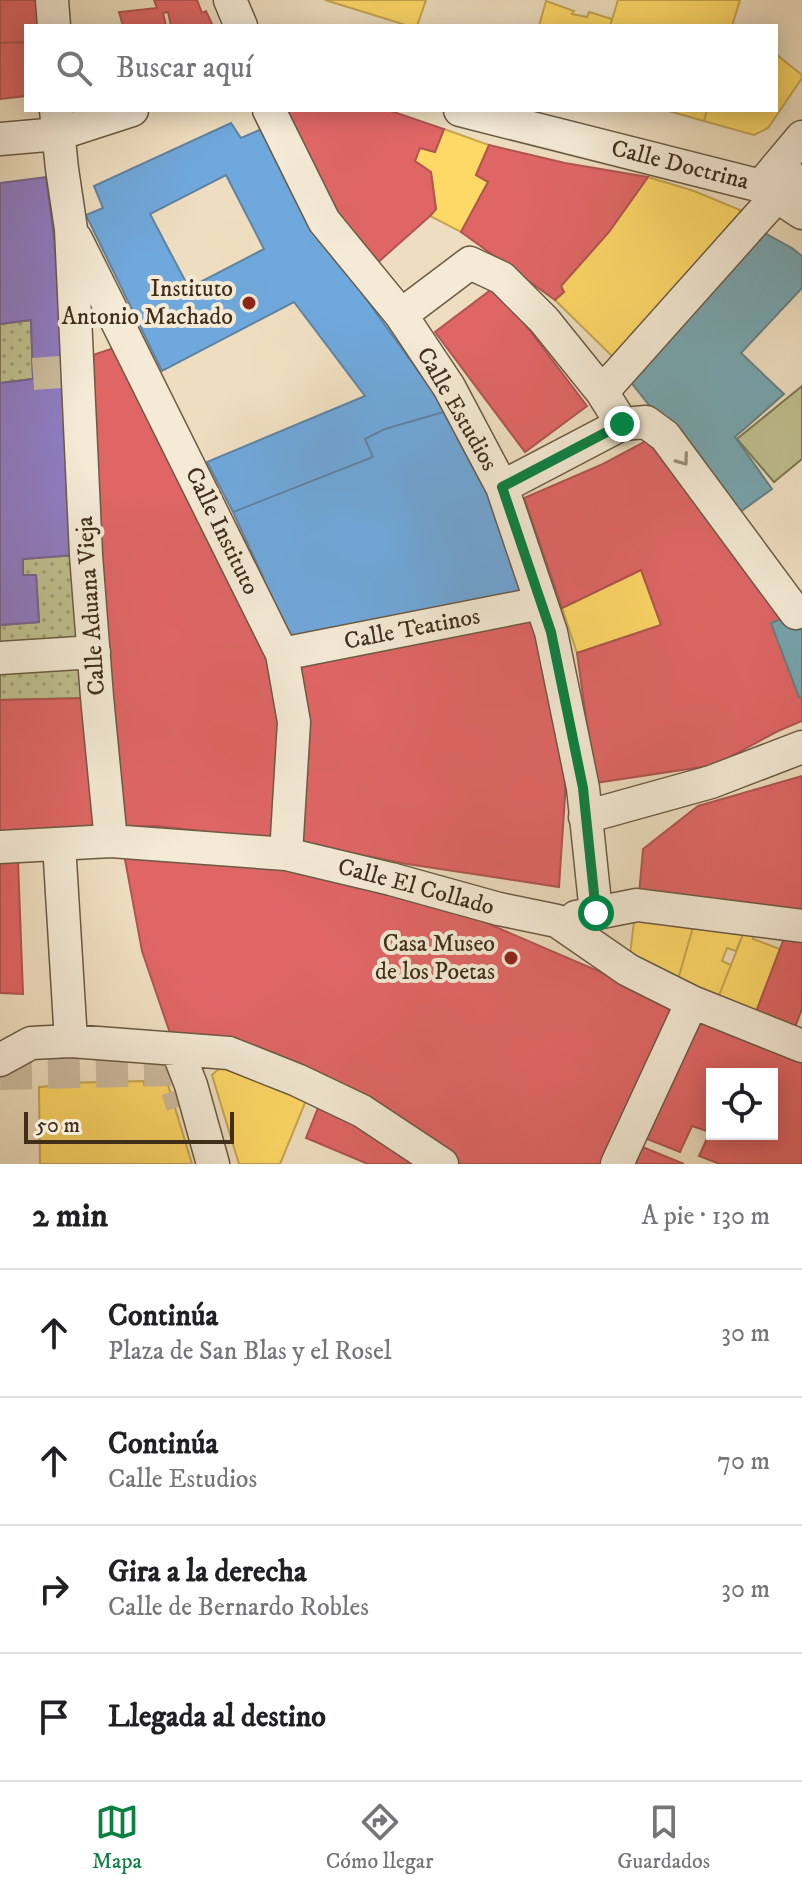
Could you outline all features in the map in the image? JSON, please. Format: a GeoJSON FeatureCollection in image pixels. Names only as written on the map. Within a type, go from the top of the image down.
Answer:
{"type":"FeatureCollection","features":[{"type":"Feature","properties":{"kind":"street"},"geometry":{"type":"LineString","coordinates":[[52,0],[54,24]]}},
{"type":"Feature","properties":{"kind":"street"},"geometry":{"type":"LineString","coordinates":[[230,0],[240,24]]}},
{"type":"Feature","properties":{"kind":"street"},"geometry":{"type":"LineString","coordinates":[[0,139],[57,122],[120,112]]}},
{"type":"Feature","properties":{"kind":"street","name":"Calle Estudios"},"geometry":{"type":"LineString","coordinates":[[270,112],[324,221],[401,315],[449,387],[502,487],[551,632],[584,803],[596,913]]}},
{"type":"Feature","properties":{"kind":"street","name":"Calle Doctrina"},"geometry":{"type":"LineString","coordinates":[[468,112],[785,195]]}},
{"type":"Feature","properties":{"kind":"street","name":"Calle Aduana Vieja"},"geometry":{"type":"LineString","coordinates":[[57,122],[71,229],[69,371],[111,841]]}},
{"type":"Feature","properties":{"kind":"street"},"geometry":{"type":"LineString","coordinates":[[602,392],[785,195],[802,137]]}},
{"type":"Feature","properties":{"kind":"street","name":"Calle Instituto"},"geometry":{"type":"LineString","coordinates":[[71,229],[282,654],[294,722],[286,854]]}},
{"type":"Feature","properties":{"kind":"street"},"geometry":{"type":"LineString","coordinates":[[401,315],[470,263],[502,278],[544,320],[602,392],[622,424]]}},
{"type":"Feature","properties":{"kind":"street"},"geometry":{"type":"LineString","coordinates":[[502,487],[622,424],[646,422],[665,436],[796,613]]}},
{"type":"Feature","properties":{"kind":"street","name":"Calle Teatinos"},"geometry":{"type":"LineString","coordinates":[[282,654],[541,603]]}},
{"type":"Feature","properties":{"kind":"street"},"geometry":{"type":"LineString","coordinates":[[0,658],[94,652]]}},
{"type":"Feature","properties":{"kind":"street"},"geometry":{"type":"LineString","coordinates":[[584,803],[711,782],[802,747]]}},
{"type":"Feature","properties":{"kind":"street","name":"Calle El Collado"},"geometry":{"type":"LineString","coordinates":[[0,847],[111,841],[286,854],[391,879],[499,909],[557,921],[628,970],[692,1002],[802,1046]]}},
{"type":"Feature","properties":{"kind":"street"},"geometry":{"type":"LineString","coordinates":[[59,844],[71,1041]]}},
{"type":"Feature","properties":{"kind":"street"},"geometry":{"type":"LineString","coordinates":[[557,921],[637,905],[802,926]]}},
{"type":"Feature","properties":{"kind":"street"},"geometry":{"type":"LineString","coordinates":[[617,1164],[692,1002]]}},
{"type":"Feature","properties":{"kind":"street"},"geometry":{"type":"LineString","coordinates":[[0,1060],[31,1043],[71,1041],[229,1053],[297,1080],[362,1111],[442,1164]]}},
{"type":"Feature","properties":{"kind":"street"},"geometry":{"type":"LineString","coordinates":[[177,1049],[191,1085],[205,1163]]}},
{"type":"Feature","properties":{"kind":"green space"},"geometry":{"type":"Polygon","coordinates":[[[31,320],[33,379],[0,383],[0,324],[31,320]]]}},
{"type":"Feature","properties":{"kind":"green space"},"geometry":{"type":"Polygon","coordinates":[[[802,386],[802,459],[774,482],[737,439],[802,386]]]}},
{"type":"Feature","properties":{"kind":"green space"},"geometry":{"type":"Polygon","coordinates":[[[75,555],[87,698],[0,700],[0,625],[39,622],[36,575],[23,575],[23,559],[75,555]]]}},
{"type":"Feature","properties":{"kind":"building: Viviendas"},"geometry":{"type":"Polygon","coordinates":[[[325,0],[426,0],[418,24],[403,24],[325,0]]]}},
{"type":"Feature","properties":{"kind":"building: Viviendas"},"geometry":{"type":"Polygon","coordinates":[[[618,0],[740,0],[733,24],[611,24],[618,0]]]}},
{"type":"Feature","properties":{"kind":"building: Viviendas"},"geometry":{"type":"Polygon","coordinates":[[[546,1],[574,11],[572,14],[587,17],[589,12],[612,19],[611,24],[540,24],[546,1]]]}},
{"type":"Feature","properties":{"kind":"building: Viviendas"},"geometry":{"type":"Polygon","coordinates":[[[778,56],[802,75],[768,128],[754,135],[704,121],[706,112],[778,112],[778,56]]]}},
{"type":"Feature","properties":{"kind":"building: Viviendas"},"geometry":{"type":"Polygon","coordinates":[[[672,112],[706,112],[704,121],[672,112]]]}},
{"type":"Feature","properties":{"kind":"building: Viviendas"},"geometry":{"type":"Polygon","coordinates":[[[444,129],[489,145],[476,175],[488,182],[461,232],[430,216],[436,209],[431,172],[415,161],[420,148],[435,152],[444,129]]]}},
{"type":"Feature","properties":{"kind":"building: Viviendas"},"geometry":{"type":"Polygon","coordinates":[[[648,177],[740,210],[740,218],[617,361],[555,300],[564,292],[561,286],[609,232],[648,177]]]}},
{"type":"Feature","properties":{"kind":"building: Viviendas"},"geometry":{"type":"Polygon","coordinates":[[[641,570],[661,625],[577,653],[562,608],[641,570]]]}},
{"type":"Feature","properties":{"kind":"building: Viviendas"},"geometry":{"type":"Polygon","coordinates":[[[635,913],[695,920],[677,983],[629,963],[635,913]]]}},
{"type":"Feature","properties":{"kind":"building: Viviendas"},"geometry":{"type":"Polygon","coordinates":[[[695,920],[746,927],[736,951],[727,948],[722,961],[731,965],[718,998],[677,983],[695,920]]]}},
{"type":"Feature","properties":{"kind":"building: Viviendas"},"geometry":{"type":"Polygon","coordinates":[[[746,927],[756,929],[753,939],[780,949],[756,1012],[718,998],[746,927]]]}},
{"type":"Feature","properties":{"kind":"building: Viviendas"},"geometry":{"type":"Polygon","coordinates":[[[223,1065],[307,1098],[280,1164],[239,1164],[212,1075],[223,1065]]]}},
{"type":"Feature","properties":{"kind":"building: Viviendas"},"geometry":{"type":"Polygon","coordinates":[[[144,1081],[144,1085],[168,1085],[192,1164],[40,1164],[39,1087],[64,1083],[144,1081]]]}},
{"type":"Feature","properties":{"kind":"building: Comercios"},"geometry":{"type":"Polygon","coordinates":[[[0,0],[39,0],[41,24],[24,24],[24,42],[0,43],[0,0]]]}},
{"type":"Feature","properties":{"kind":"building: Comercios"},"geometry":{"type":"Polygon","coordinates":[[[154,0],[197,0],[202,13],[206,11],[212,24],[171,24],[168,12],[163,13],[166,24],[122,24],[119,12],[157,8],[154,0]]]}},
{"type":"Feature","properties":{"kind":"building: Comercios"},"geometry":{"type":"Polygon","coordinates":[[[24,42],[24,96],[0,99],[0,43],[24,42]]]}},
{"type":"Feature","properties":{"kind":"building: Comercios"},"geometry":{"type":"Polygon","coordinates":[[[282,112],[394,112],[444,129],[435,152],[420,148],[415,161],[431,172],[436,209],[375,265],[337,218],[282,112]]]}},
{"type":"Feature","properties":{"kind":"building: Comercios"},"geometry":{"type":"Polygon","coordinates":[[[489,145],[565,163],[648,177],[609,232],[561,286],[564,292],[555,300],[461,232],[488,182],[476,175],[489,145]]]}},
{"type":"Feature","properties":{"kind":"building: Comercios"},"geometry":{"type":"Polygon","coordinates":[[[496,286],[587,406],[525,452],[435,332],[496,286]]]}},
{"type":"Feature","properties":{"kind":"building: Comercios"},"geometry":{"type":"Polygon","coordinates":[[[123,345],[255,616],[281,711],[279,840],[157,826],[115,827],[84,358],[123,345]]]}},
{"type":"Feature","properties":{"kind":"building: Comercios"},"geometry":{"type":"Polygon","coordinates":[[[657,435],[787,617],[771,623],[799,697],[802,696],[802,721],[715,765],[595,783],[577,653],[661,625],[641,570],[562,608],[524,498],[603,464],[657,435]]]}},
{"type":"Feature","properties":{"kind":"building: Comercios"},"geometry":{"type":"Polygon","coordinates":[[[534,610],[565,770],[559,887],[407,864],[300,843],[298,662],[534,610]]]}},
{"type":"Feature","properties":{"kind":"building: Comercios"},"geometry":{"type":"Polygon","coordinates":[[[87,698],[103,828],[0,832],[0,700],[87,698]]]}},
{"type":"Feature","properties":{"kind":"building: Comercios"},"geometry":{"type":"Polygon","coordinates":[[[802,776],[802,918],[639,895],[643,849],[698,806],[802,776]]]}},
{"type":"Feature","properties":{"kind":"building: Comercios"},"geometry":{"type":"Polygon","coordinates":[[[124,854],[296,869],[440,903],[682,1007],[604,1164],[460,1164],[345,1094],[172,1039],[142,951],[124,854]]]}},
{"type":"Feature","properties":{"kind":"building: Comercios"},"geometry":{"type":"Polygon","coordinates":[[[0,861],[18,861],[23,994],[0,993],[0,861]]]}},
{"type":"Feature","properties":{"kind":"building: Comercios"},"geometry":{"type":"Polygon","coordinates":[[[786,933],[802,935],[802,1009],[795,1027],[756,1012],[786,933]]]}},
{"type":"Feature","properties":{"kind":"building: Comercios"},"geometry":{"type":"Polygon","coordinates":[[[694,1010],[802,1052],[802,1164],[720,1164],[699,1156],[706,1140],[778,1140],[778,1068],[706,1068],[706,1131],[692,1126],[680,1152],[637,1135],[694,1010]]]}},
{"type":"Feature","properties":{"kind":"building: Comercios"},"geometry":{"type":"Polygon","coordinates":[[[320,1103],[431,1164],[368,1164],[306,1138],[320,1103]]]}},
{"type":"Feature","properties":{"kind":"building: Comercios"},"geometry":{"type":"Polygon","coordinates":[[[640,1146],[684,1164],[633,1164],[640,1146]]]}},
{"type":"Feature","properties":{"kind":"building: Oficinas"},"geometry":{"type":"Polygon","coordinates":[[[46,177],[60,314],[61,375],[75,555],[23,559],[23,575],[36,575],[39,622],[0,625],[0,383],[33,379],[31,320],[0,324],[0,183],[46,177]]]}},
{"type":"Feature","properties":{"kind":"building: Escuelas","name":"Instituto Antonio Machado"},"geometry":{"type":"Polygon","coordinates":[[[231,123],[241,138],[264,128],[320,235],[447,411],[385,429],[365,439],[373,457],[233,512],[207,462],[365,396],[294,302],[162,371],[86,215],[103,208],[94,186],[231,123]],[[226,175],[150,214],[189,288],[264,249],[226,175]]]}},
{"type":"Feature","properties":{"kind":"building: Escuelas"},"geometry":{"type":"Polygon","coordinates":[[[447,411],[491,501],[527,598],[287,641],[262,575],[233,512],[373,457],[365,439],[385,429],[447,411]]]}},
{"type":"Feature","properties":{"kind":"building: Público"},"geometry":{"type":"Polygon","coordinates":[[[757,229],[802,256],[802,288],[741,353],[784,394],[735,437],[772,489],[736,515],[626,376],[757,229]]]}},
{"type":"Feature","properties":{"kind":"building: Público"},"geometry":{"type":"Polygon","coordinates":[[[802,611],[802,696],[799,697],[771,623],[802,611]]]}},
{"type":"Feature","properties":{"kind":"tunnel"},"geometry":{"type":"LineString","coordinates":[[33,374],[61,372]]}},
{"type":"Feature","properties":{"kind":"tunnel"},"geometry":{"type":"LineString","coordinates":[[0,1074],[171,1070],[182,1106]]}},
{"type":"Feature","properties":{"kind":"place","name":"Instituto Antonio Machado"},"geometry":{"type":"Point","coordinates":[249,303]}},
{"type":"Feature","properties":{"kind":"place","name":"Casa Museo de los Poetas"},"geometry":{"type":"Point","coordinates":[511,958]}},
{"type":"Feature","properties":{"kind":"route"},"geometry":{"type":"LineString","coordinates":[[596,913],[583,788],[551,632],[502,487],[622,424]]}}]}
